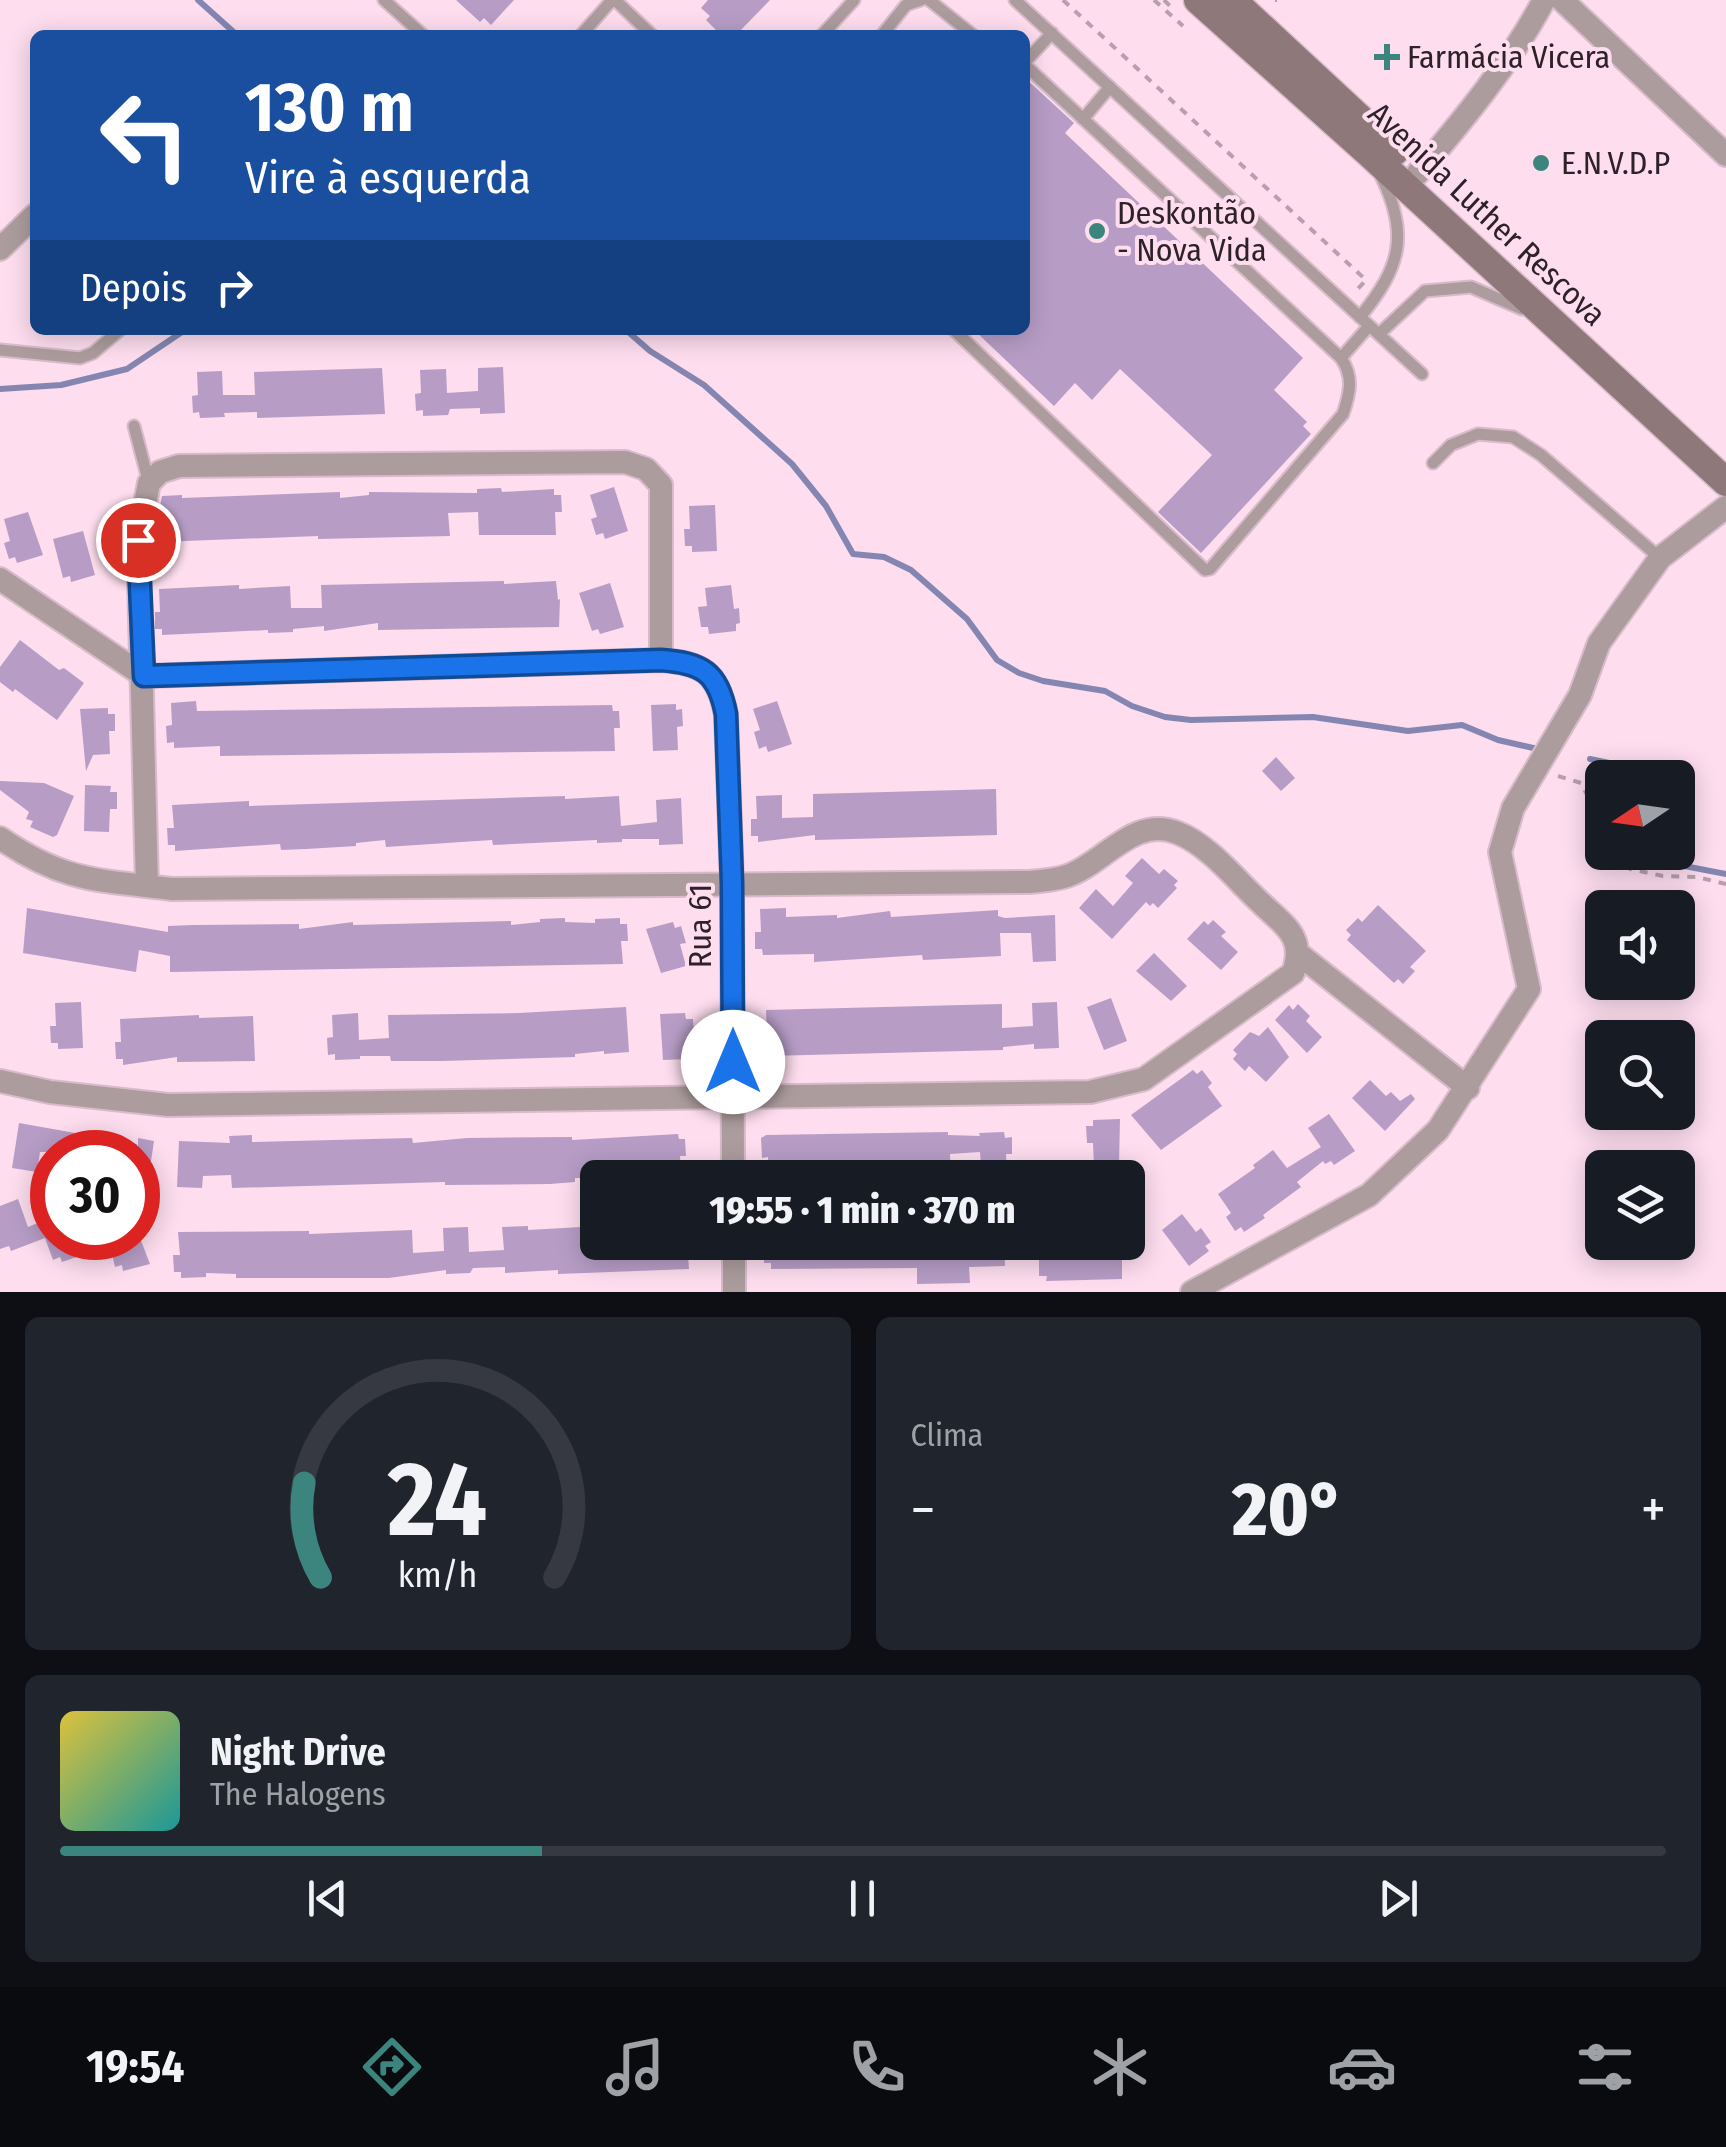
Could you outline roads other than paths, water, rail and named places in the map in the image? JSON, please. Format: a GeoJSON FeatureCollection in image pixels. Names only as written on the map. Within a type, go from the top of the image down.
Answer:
{"type":"FeatureCollection","features":[{"type":"Feature","properties":{"kind":"main road","name":"Avenida Luther Rescova"},"geometry":{"type":"LineString","coordinates":[[1198,0],[1726,482]]}},
{"type":"Feature","properties":{"kind":"main road","name":"Avenida Luther Rescova"},"geometry":{"type":"LineString","coordinates":[[1232,0],[1726,458]]}},
{"type":"Feature","properties":{"kind":"street"},"geometry":{"type":"LineString","coordinates":[[1418,172],[1450,136],[1519,42],[1544,0]]}},
{"type":"Feature","properties":{"kind":"street"},"geometry":{"type":"LineString","coordinates":[[1562,0],[1726,154]]}},
{"type":"Feature","properties":{"kind":"street"},"geometry":{"type":"LineString","coordinates":[[0,249],[30,220]]}},
{"type":"Feature","properties":{"kind":"street"},"geometry":{"type":"LineString","coordinates":[[0,579],[144,676],[661,660],[662,485],[646,470],[625,462],[179,466],[160,472],[149,483],[138,540],[144,676],[147,886]]}},
{"type":"Feature","properties":{"kind":"street"},"geometry":{"type":"LineString","coordinates":[[1192,1292],[1370,1195],[1438,1130],[1468,1088],[1529,989],[1500,852],[1514,808],[1580,695],[1599,643],[1660,558],[1726,508]]}},
{"type":"Feature","properties":{"kind":"street","name":"Rua 61"},"geometry":{"type":"LineString","coordinates":[[661,660],[691,662],[712,677],[722,693],[726,714],[732,883],[733,1160]]}},
{"type":"Feature","properties":{"kind":"street"},"geometry":{"type":"LineString","coordinates":[[0,838],[32,859],[79,878],[172,888],[1047,880],[1068,876],[1089,865],[1125,838],[1159,829],[1178,832],[1210,856],[1294,934],[1300,955],[1468,1088]]}},
{"type":"Feature","properties":{"kind":"street"},"geometry":{"type":"LineString","coordinates":[[0,1081],[50,1092],[168,1105],[1057,1093],[1116,1088],[1144,1080],[1205,1037],[1293,972],[1300,955]]}},
{"type":"Feature","properties":{"kind":"street"},"geometry":{"type":"LineString","coordinates":[[734,1260],[734,1292]]}},
{"type":"Feature","properties":{"kind":"lane"},"geometry":{"type":"LineString","coordinates":[[384,0],[417,30]]}},
{"type":"Feature","properties":{"kind":"lane"},"geometry":{"type":"LineString","coordinates":[[586,30],[614,0],[647,30]]}},
{"type":"Feature","properties":{"kind":"lane"},"geometry":{"type":"LineString","coordinates":[[827,30],[854,0]]}},
{"type":"Feature","properties":{"kind":"lane"},"geometry":{"type":"LineString","coordinates":[[886,30],[906,6],[921,0]]}},
{"type":"Feature","properties":{"kind":"lane"},"geometry":{"type":"LineString","coordinates":[[929,0],[968,30]]}},
{"type":"Feature","properties":{"kind":"lane"},"geometry":{"type":"LineString","coordinates":[[1015,0],[1422,374]]}},
{"type":"Feature","properties":{"kind":"lane"},"geometry":{"type":"LineString","coordinates":[[1030,57],[1052,33]]}},
{"type":"Feature","properties":{"kind":"lane"},"geometry":{"type":"LineString","coordinates":[[959,335],[1206,570],[1342,414],[1351,382],[1341,358],[1030,68]]}},
{"type":"Feature","properties":{"kind":"lane"},"geometry":{"type":"LineString","coordinates":[[1083,118],[1110,87]]}},
{"type":"Feature","properties":{"kind":"lane"},"geometry":{"type":"LineString","coordinates":[[1369,153],[1392,198],[1398,226],[1394,268],[1369,326]]}},
{"type":"Feature","properties":{"kind":"lane"},"geometry":{"type":"LineString","coordinates":[[1341,358],[1369,326],[1425,291],[1471,287],[1517,305],[1574,343]]}},
{"type":"Feature","properties":{"kind":"lane"},"geometry":{"type":"LineString","coordinates":[[0,350],[80,358],[93,353],[114,335]]}},
{"type":"Feature","properties":{"kind":"lane"},"geometry":{"type":"LineString","coordinates":[[134,426],[149,483]]}},
{"type":"Feature","properties":{"kind":"lane"},"geometry":{"type":"LineString","coordinates":[[1433,463],[1451,445],[1478,434],[1513,437],[1541,455],[1660,558]]}},
{"type":"Feature","properties":{"kind":"waterway"},"geometry":{"type":"LineString","coordinates":[[198,0],[231,30]]}},
{"type":"Feature","properties":{"kind":"waterway"},"geometry":{"type":"LineString","coordinates":[[0,389],[61,385],[127,369],[178,335]]}},
{"type":"Feature","properties":{"kind":"waterway"},"geometry":{"type":"LineString","coordinates":[[632,335],[704,385],[792,464],[826,506],[853,554],[884,557],[911,570],[967,619],[997,660],[1019,673],[1105,691],[1132,706],[1165,717],[1313,717],[1408,731],[1462,725],[1498,740],[1542,750]]}},
{"type":"Feature","properties":{"kind":"waterway"},"geometry":{"type":"LineString","coordinates":[[1590,759],[1595,760]]}},
{"type":"Feature","properties":{"kind":"waterway"},"geometry":{"type":"LineString","coordinates":[[1695,868],[1726,874]]}},
{"type":"Feature","properties":{"kind":"place","name":"Farmácia Vicera"},"geometry":{"type":"Point","coordinates":[1387,57]}},
{"type":"Feature","properties":{"kind":"place","name":"E.N.V.D.P"},"geometry":{"type":"Point","coordinates":[1541,163]}},
{"type":"Feature","properties":{"kind":"place","name":"Deskontão - Nova Vida"},"geometry":{"type":"Point","coordinates":[1097,231]}}]}
